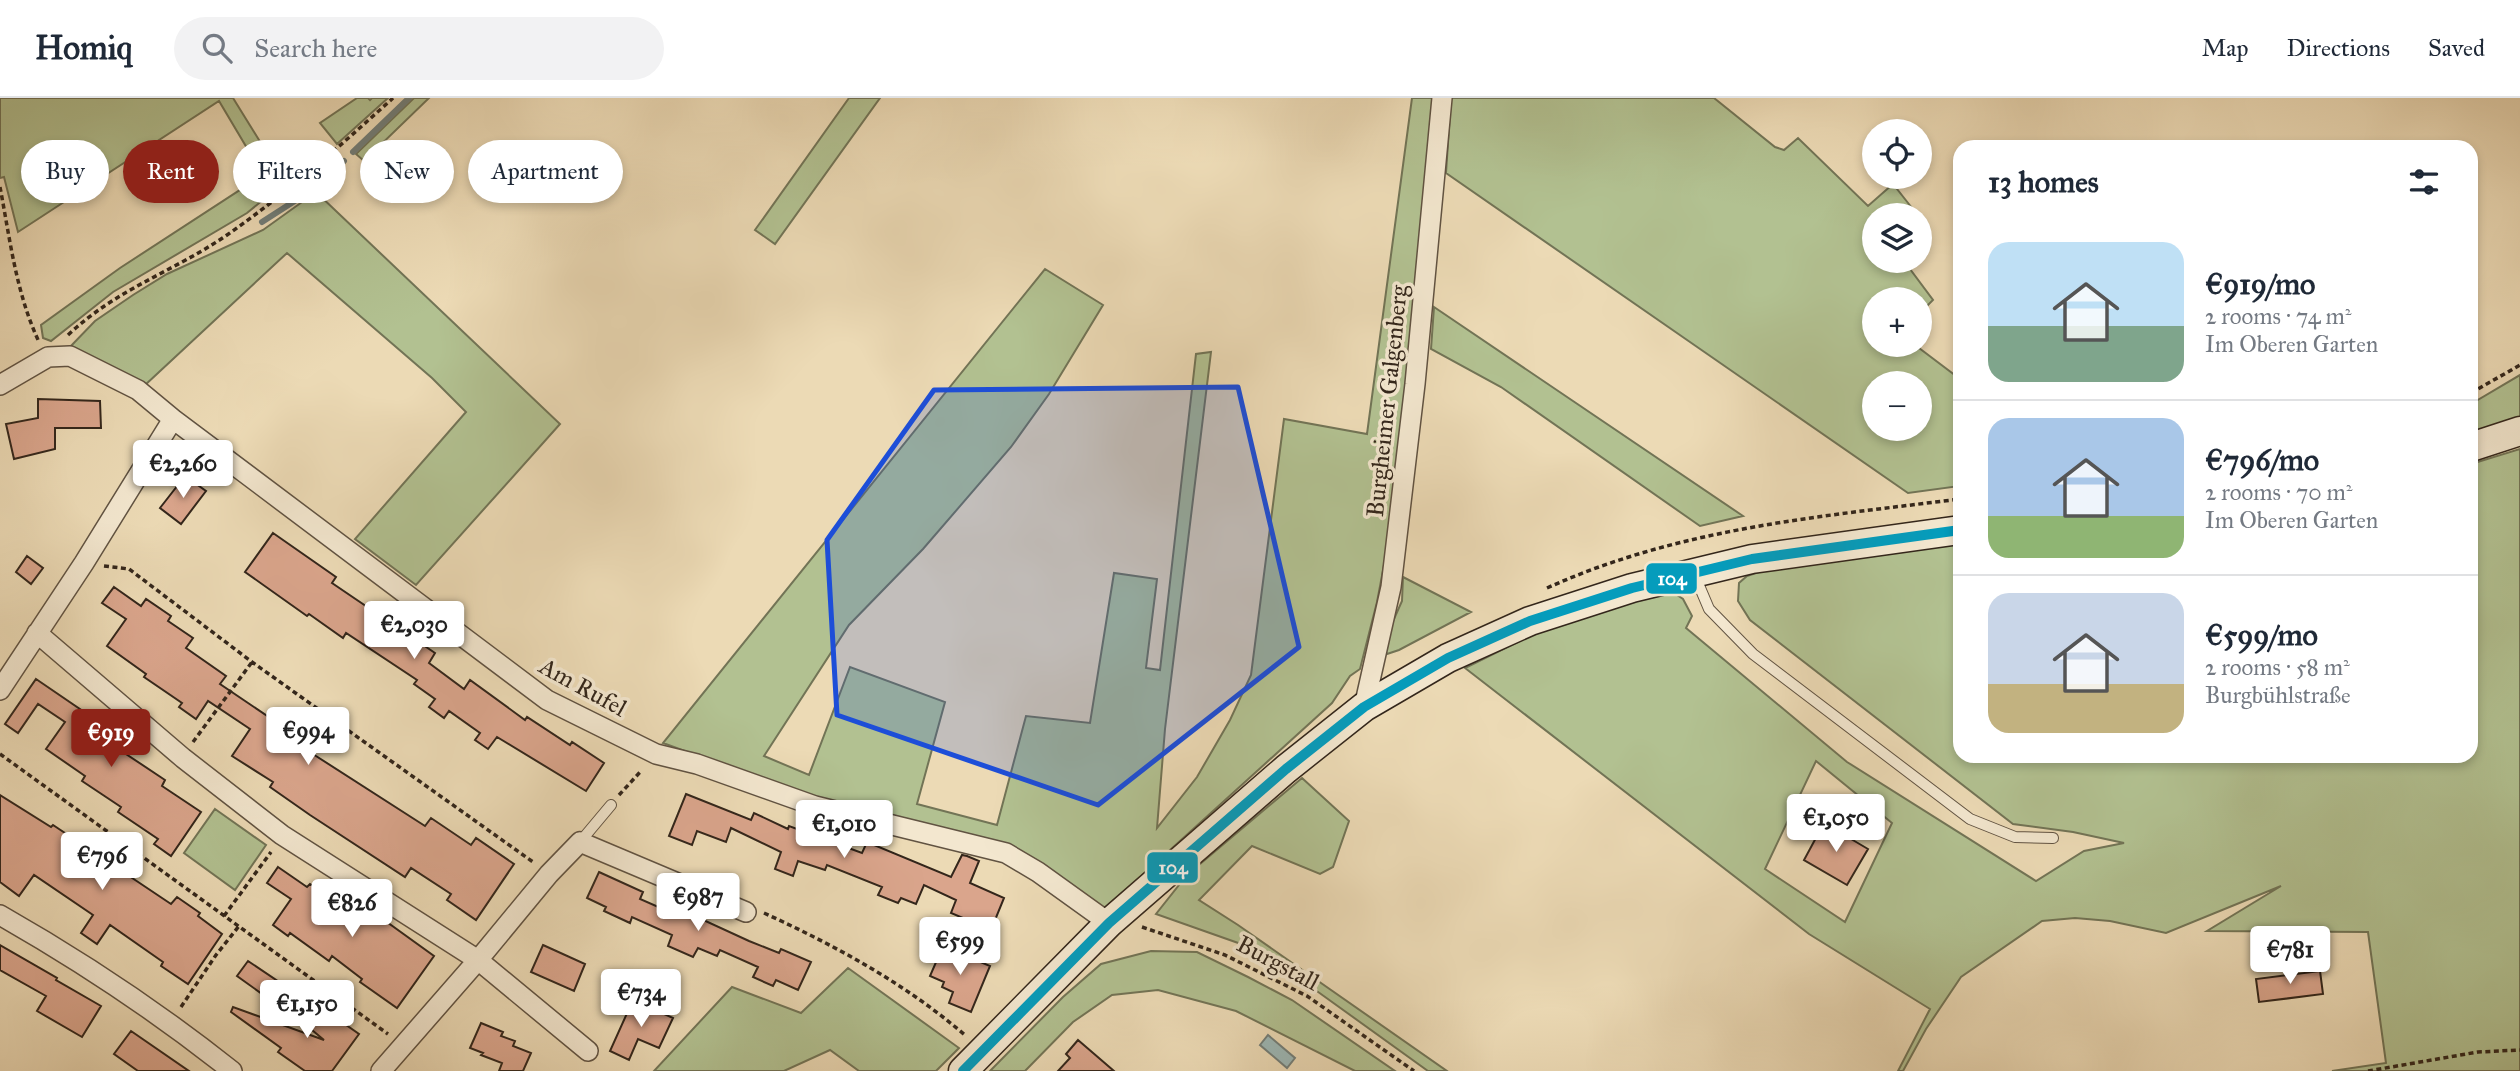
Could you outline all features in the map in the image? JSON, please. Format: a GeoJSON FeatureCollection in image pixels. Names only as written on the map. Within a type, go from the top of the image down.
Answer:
{"type":"FeatureCollection","features":[{"type":"Feature","properties":{"kind":"street","name":"Burgheimer Galgenberg"},"geometry":{"type":"LineString","coordinates":[[1364,706],[1391,587],[1416,371],[1442,98]]}},
{"type":"Feature","properties":{"kind":"street","name":"Am Rufel"},"geometry":{"type":"LineString","coordinates":[[48,358],[70,356],[138,390],[547,700],[656,754],[697,764],[815,806],[1006,853],[1109,922]]}},
{"type":"Feature","properties":{"kind":"street"},"geometry":{"type":"LineString","coordinates":[[0,385],[48,358]]}},
{"type":"Feature","properties":{"kind":"street"},"geometry":{"type":"LineString","coordinates":[[0,690],[85,563],[173,419]]}},
{"type":"Feature","properties":{"kind":"street"},"geometry":{"type":"LineString","coordinates":[[2478,445],[2520,431]]}},
{"type":"Feature","properties":{"kind":"street"},"geometry":{"type":"LineString","coordinates":[[963,1071],[1109,922],[1286,769],[1364,706],[1448,658],[1530,621],[1632,587],[1752,559],[1953,531]]}},
{"type":"Feature","properties":{"kind":"street"},"geometry":{"type":"LineString","coordinates":[[37,633],[183,758],[282,835],[478,960],[589,1051]]}},
{"type":"Feature","properties":{"kind":"street"},"geometry":{"type":"LineString","coordinates":[[381,1071],[549,874],[580,842],[746,912]]}},
{"type":"Feature","properties":{"kind":"street"},"geometry":{"type":"LineString","coordinates":[[0,915],[171,1023],[232,1071]]}},
{"type":"Feature","properties":{"kind":"lane"},"geometry":{"type":"LineString","coordinates":[[1694,572],[1709,609],[1753,654],[1970,819],[2015,837],[2053,838]]}},
{"type":"Feature","properties":{"kind":"lane"},"geometry":{"type":"LineString","coordinates":[[580,842],[611,805]]}},
{"type":"Feature","properties":{"kind":"path"},"geometry":{"type":"LineString","coordinates":[[0,187],[11,252],[29,322],[48,358],[91,314],[225,236],[316,169],[393,98]]}},
{"type":"Feature","properties":{"kind":"path"},"geometry":{"type":"LineString","coordinates":[[2478,389],[2520,365]]}},
{"type":"Feature","properties":{"kind":"path"},"geometry":{"type":"LineString","coordinates":[[129,569],[252,662],[549,874]]}},
{"type":"Feature","properties":{"kind":"path"},"geometry":{"type":"LineString","coordinates":[[183,758],[252,662]]}},
{"type":"Feature","properties":{"kind":"path"},"geometry":{"type":"LineString","coordinates":[[0,754],[404,1046]]}},
{"type":"Feature","properties":{"kind":"path"},"geometry":{"type":"LineString","coordinates":[[611,805],[656,754]]}},
{"type":"Feature","properties":{"kind":"path"},"geometry":{"type":"LineString","coordinates":[[224,916],[282,835]]}},
{"type":"Feature","properties":{"kind":"path"},"geometry":{"type":"LineString","coordinates":[[746,912],[748,906],[823,940],[939,1012],[983,1051]]}},
{"type":"Feature","properties":{"kind":"path","name":"Burgstall"},"geometry":{"type":"LineString","coordinates":[[1109,922],[1144,927],[1225,954],[1307,996],[1414,1071]]}},
{"type":"Feature","properties":{"kind":"path"},"geometry":{"type":"LineString","coordinates":[[191,990],[239,926]]}},
{"type":"Feature","properties":{"kind":"path"},"geometry":{"type":"LineString","coordinates":[[2368,1071],[2478,1052],[2520,1051]]}},
{"type":"Feature","properties":{"kind":"highlighted area"},"geometry":{"type":"Polygon","coordinates":[[[1238,387],[1299,647],[1098,805],[837,715],[827,540],[934,390],[1238,387]]]}},
{"type":"Feature","properties":{"kind":"green space"},"geometry":{"type":"Polygon","coordinates":[[[0,98],[233,98],[259,140],[242,140],[219,101],[159,140],[123,140],[123,164],[109,173],[109,140],[21,140],[21,203],[62,203],[18,232],[4,177],[0,178],[0,98]]]}},
{"type":"Feature","properties":{"kind":"green space"},"geometry":{"type":"Polygon","coordinates":[[[357,98],[388,98],[341,140],[334,140],[320,123],[357,98]]]}},
{"type":"Feature","properties":{"kind":"green space"},"geometry":{"type":"Polygon","coordinates":[[[414,98],[429,98],[386,140],[370,140],[414,98]]]}},
{"type":"Feature","properties":{"kind":"green space"},"geometry":{"type":"Polygon","coordinates":[[[849,98],[880,98],[775,244],[755,230],[849,98]]]}},
{"type":"Feature","properties":{"kind":"green space"},"geometry":{"type":"Polygon","coordinates":[[[1412,98],[1436,98],[1389,539],[1360,669],[1350,676],[1332,703],[1104,910],[1014,850],[821,801],[663,743],[1045,269],[1103,305],[1049,394],[1011,447],[923,549],[849,625],[764,756],[809,775],[850,667],[945,702],[917,804],[997,825],[1026,716],[1090,723],[1114,573],[1157,579],[1146,668],[1160,670],[1196,354],[1211,352],[1165,729],[1157,828],[1197,777],[1230,720],[1251,675],[1284,419],[1367,434],[1412,98]]]}},
{"type":"Feature","properties":{"kind":"green space"},"geometry":{"type":"Polygon","coordinates":[[[1451,98],[1714,98],[1775,147],[1784,150],[1798,138],[1865,203],[1862,203],[1862,273],[1913,273],[1923,287],[1862,287],[1862,357],[1931,357],[1953,374],[1953,487],[1908,493],[1446,173],[1451,98]]]}},
{"type":"Feature","properties":{"kind":"green space"},"geometry":{"type":"Polygon","coordinates":[[[1887,189],[1897,189],[1908,203],[1871,203],[1887,189]]]}},
{"type":"Feature","properties":{"kind":"green space"},"geometry":{"type":"Polygon","coordinates":[[[233,195],[233,203],[259,203],[247,213],[113,292],[51,341],[43,338],[41,325],[120,268],[233,195]]]}},
{"type":"Feature","properties":{"kind":"green space"},"geometry":{"type":"Polygon","coordinates":[[[301,203],[328,203],[560,424],[416,585],[355,539],[466,412],[432,378],[287,253],[144,386],[69,348],[95,321],[167,274],[263,230],[301,203]]]}},
{"type":"Feature","properties":{"kind":"green space"},"geometry":{"type":"Polygon","coordinates":[[[1434,307],[1743,516],[1700,526],[1501,387],[1431,349],[1434,307]]]}},
{"type":"Feature","properties":{"kind":"green space"},"geometry":{"type":"Polygon","coordinates":[[[2520,375],[2520,418],[2478,431],[2478,400],[2520,375]]]}},
{"type":"Feature","properties":{"kind":"green space"},"geometry":{"type":"Polygon","coordinates":[[[2520,449],[2520,1071],[2332,1071],[2386,1063],[2368,932],[2207,931],[2281,886],[2166,933],[2110,921],[2075,918],[2042,921],[1961,977],[1926,1029],[1903,1071],[1898,1071],[1930,1009],[1809,934],[1465,668],[1546,628],[1668,589],[1683,599],[1692,616],[1686,628],[1847,762],[2036,881],[2084,851],[2124,843],[2073,832],[2013,824],[1750,620],[1738,601],[1739,583],[1747,576],[1765,570],[1953,543],[1953,763],[2478,763],[2478,462],[2520,449]],[[1816,761],[1765,869],[1845,922],[1892,823],[1816,761]]]}},
{"type":"Feature","properties":{"kind":"green space"},"geometry":{"type":"Polygon","coordinates":[[[1403,577],[1471,612],[1387,654],[1382,646],[1402,601],[1403,577]]]}},
{"type":"Feature","properties":{"kind":"green space"},"geometry":{"type":"Polygon","coordinates":[[[1302,778],[1349,821],[1333,867],[1320,874],[1252,846],[1199,900],[1447,1071],[1428,1071],[1314,989],[1241,944],[1156,914],[1187,875],[1302,778]]]}},
{"type":"Feature","properties":{"kind":"green space"},"geometry":{"type":"Polygon","coordinates":[[[215,809],[266,845],[235,890],[184,853],[215,809]]]}},
{"type":"Feature","properties":{"kind":"green space"},"geometry":{"type":"Polygon","coordinates":[[[1151,951],[1197,952],[1248,977],[1292,1000],[1395,1071],[1355,1071],[1236,1011],[1158,990],[1112,995],[1073,1022],[1025,1071],[990,1071],[1063,997],[1101,964],[1151,951]]]}},
{"type":"Feature","properties":{"kind":"green space"},"geometry":{"type":"Polygon","coordinates":[[[848,968],[959,1048],[936,1071],[859,1071],[830,1050],[784,1071],[654,1071],[732,987],[801,1013],[848,968]]]}},
{"type":"Feature","properties":{"kind":"water"},"geometry":{"type":"Polygon","coordinates":[[[1268,1035],[1295,1058],[1287,1068],[1260,1045],[1268,1035]]]}},
{"type":"Feature","properties":{"kind":"building"},"geometry":{"type":"Polygon","coordinates":[[[38,399],[100,401],[101,428],[55,428],[55,449],[14,459],[6,424],[38,418],[38,399]]]}},
{"type":"Feature","properties":{"kind":"building"},"geometry":{"type":"Polygon","coordinates":[[[185,476],[206,491],[181,524],[160,508],[185,476]]]}},
{"type":"Feature","properties":{"kind":"building"},"geometry":{"type":"Polygon","coordinates":[[[273,533],[336,577],[332,583],[435,653],[429,663],[464,689],[470,680],[525,720],[527,717],[604,763],[586,791],[497,737],[488,749],[475,740],[480,733],[449,711],[444,718],[429,707],[435,699],[414,684],[417,680],[346,633],[343,638],[309,614],[307,616],[245,572],[273,533]]]}},
{"type":"Feature","properties":{"kind":"building"},"geometry":{"type":"Polygon","coordinates":[[[27,556],[43,568],[31,584],[16,572],[27,556]]]}},
{"type":"Feature","properties":{"kind":"building"},"geometry":{"type":"Polygon","coordinates":[[[114,587],[141,606],[146,599],[171,616],[168,621],[193,638],[186,648],[226,676],[220,684],[279,724],[276,728],[316,756],[425,826],[431,818],[471,845],[476,838],[514,864],[476,920],[447,900],[451,894],[411,868],[405,877],[310,815],[270,787],[273,782],[232,756],[250,729],[208,701],[196,719],[179,707],[182,703],[144,677],[146,674],[107,646],[126,619],[102,603],[114,587]]]}},
{"type":"Feature","properties":{"kind":"building"},"geometry":{"type":"Polygon","coordinates":[[[36,679],[93,718],[89,723],[129,750],[126,754],[165,780],[162,786],[201,812],[171,856],[154,844],[158,839],[118,812],[121,807],[82,781],[85,776],[46,749],[65,722],[38,704],[18,733],[5,724],[36,679]]]}},
{"type":"Feature","properties":{"kind":"building"},"geometry":{"type":"Polygon","coordinates":[[[686,794],[751,820],[754,813],[788,829],[789,826],[862,853],[867,842],[951,877],[962,855],[967,856],[979,861],[970,883],[1004,898],[991,930],[951,913],[956,900],[924,885],[916,904],[901,898],[898,903],[878,895],[882,887],[827,865],[825,870],[798,861],[793,876],[775,869],[781,852],[731,828],[726,842],[697,831],[692,845],[669,836],[686,794]]]}},
{"type":"Feature","properties":{"kind":"building"},"geometry":{"type":"Polygon","coordinates":[[[0,795],[51,827],[53,825],[171,904],[177,897],[200,913],[198,916],[222,934],[188,984],[161,966],[163,962],[110,925],[97,944],[81,933],[93,915],[34,875],[19,896],[0,882],[0,795]]]}},
{"type":"Feature","properties":{"kind":"building"},"geometry":{"type":"Polygon","coordinates":[[[1824,823],[1868,849],[1847,885],[1804,860],[1824,823]]]}},
{"type":"Feature","properties":{"kind":"building"},"geometry":{"type":"Polygon","coordinates":[[[278,867],[307,887],[310,884],[350,911],[354,904],[364,911],[366,907],[434,956],[397,1008],[360,982],[362,979],[332,956],[329,961],[290,933],[288,936],[273,925],[291,899],[267,883],[278,867]]]}},
{"type":"Feature","properties":{"kind":"building"},"geometry":{"type":"Polygon","coordinates":[[[599,872],[643,892],[640,899],[681,917],[684,911],[749,941],[779,953],[781,949],[811,962],[798,990],[776,980],[773,986],[753,977],[758,967],[720,950],[717,956],[698,948],[693,957],[668,946],[672,935],[632,917],[630,923],[604,911],[606,907],[587,898],[599,872]]]}},
{"type":"Feature","properties":{"kind":"building"},"geometry":{"type":"Polygon","coordinates":[[[0,945],[101,1006],[82,1037],[37,1011],[46,996],[0,970],[0,945]]]}},
{"type":"Feature","properties":{"kind":"building"},"geometry":{"type":"Polygon","coordinates":[[[543,945],[585,964],[574,991],[531,972],[543,945]]]}},
{"type":"Feature","properties":{"kind":"building"},"geometry":{"type":"Polygon","coordinates":[[[943,946],[990,966],[971,1012],[949,1003],[953,992],[942,987],[944,982],[930,976],[943,946]]]}},
{"type":"Feature","properties":{"kind":"building"},"geometry":{"type":"Polygon","coordinates":[[[248,961],[288,988],[276,1004],[237,976],[248,961]]]}},
{"type":"Feature","properties":{"kind":"building"},"geometry":{"type":"Polygon","coordinates":[[[2320,971],[2323,994],[2259,1002],[2256,979],[2320,971]]]}},
{"type":"Feature","properties":{"kind":"building"},"geometry":{"type":"Polygon","coordinates":[[[633,1000],[673,1018],[659,1048],[638,1039],[629,1060],[610,1051],[633,1000]]]}},
{"type":"Feature","properties":{"kind":"building"},"geometry":{"type":"Polygon","coordinates":[[[319,1006],[359,1034],[332,1071],[305,1071],[278,1052],[281,1048],[231,1012],[233,1007],[324,1040],[306,1025],[319,1006]]]}},
{"type":"Feature","properties":{"kind":"building"},"geometry":{"type":"Polygon","coordinates":[[[481,1023],[503,1032],[501,1036],[515,1041],[513,1046],[531,1053],[523,1071],[499,1071],[502,1063],[470,1048],[481,1023]]]}},
{"type":"Feature","properties":{"kind":"building"},"geometry":{"type":"Polygon","coordinates":[[[131,1031],[189,1071],[138,1071],[114,1054],[131,1031]]]}},
{"type":"Feature","properties":{"kind":"building"},"geometry":{"type":"Polygon","coordinates":[[[1078,1040],[1114,1071],[1058,1071],[1070,1058],[1066,1054],[1078,1040]]]}},
{"type":"Feature","properties":{"kind":"waterway"},"geometry":{"type":"LineString","coordinates":[[353,152],[409,98]]}},
{"type":"Feature","properties":{"kind":"waterway"},"geometry":{"type":"LineString","coordinates":[[262,222],[292,203]]}},
{"type":"Feature","properties":{"kind":"transit line","name":"104"},"geometry":{"type":"LineString","coordinates":[[963,1071],[1109,923],[1286,769],[1364,707],[1448,658],[1530,621],[1632,588],[1752,559],[1953,531]]}}]}
